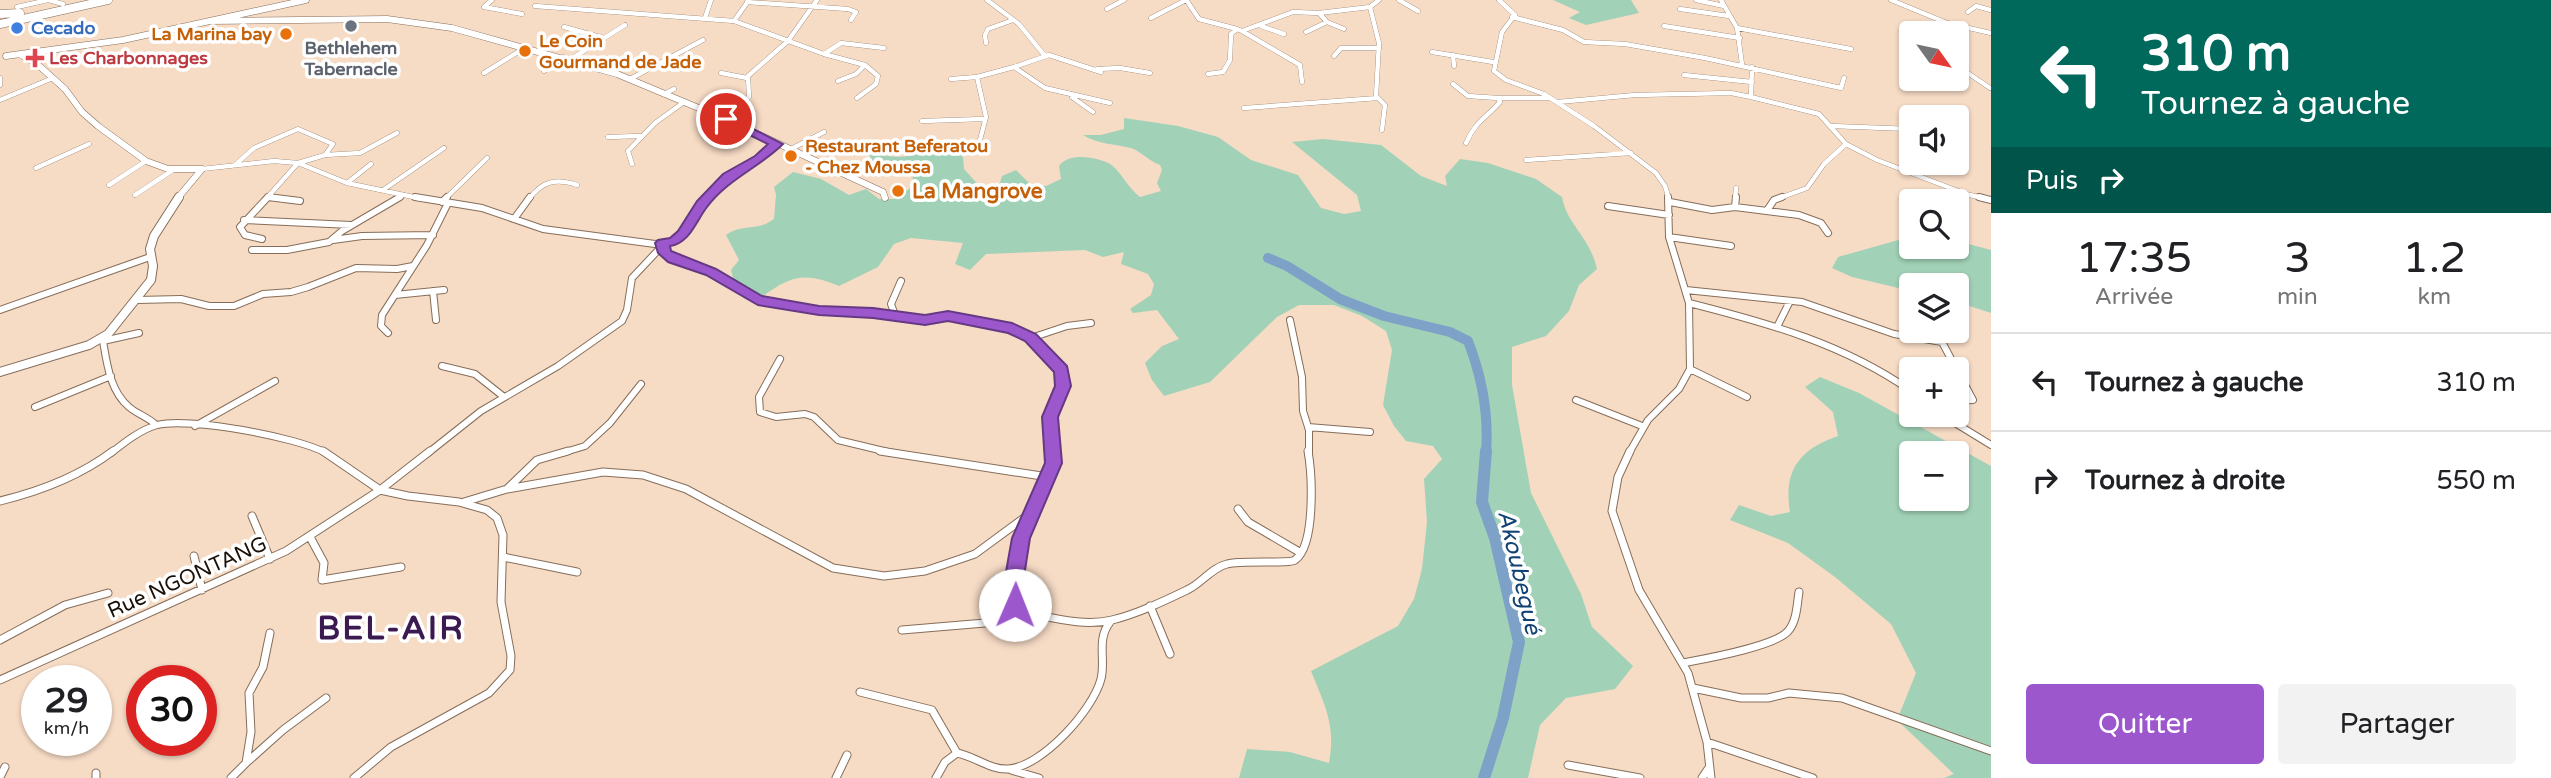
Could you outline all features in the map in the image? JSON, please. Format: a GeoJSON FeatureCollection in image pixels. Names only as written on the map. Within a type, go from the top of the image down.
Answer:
{"type":"FeatureCollection","features":[{"type":"Feature","properties":{"kind":"highway"},"geometry":{"type":"LineString","coordinates":[[0,21],[79,0]]}},
{"type":"Feature","properties":{"kind":"highway"},"geometry":{"type":"LineString","coordinates":[[11,19],[88,0]]}},
{"type":"Feature","properties":{"kind":"highway"},"geometry":{"type":"LineString","coordinates":[[0,21],[99,0]]}},
{"type":"Feature","properties":{"kind":"highway"},"geometry":{"type":"LineString","coordinates":[[0,21],[107,0]]}},
{"type":"Feature","properties":{"kind":"street"},"geometry":{"type":"LineString","coordinates":[[17,8],[48,0],[63,4]]}},
{"type":"Feature","properties":{"kind":"street"},"geometry":{"type":"LineString","coordinates":[[6,53],[111,43],[306,0]]}},
{"type":"Feature","properties":{"kind":"street"},"geometry":{"type":"LineString","coordinates":[[492,0],[484,6],[522,14]]}},
{"type":"Feature","properties":{"kind":"street"},"geometry":{"type":"LineString","coordinates":[[705,18],[711,0]]}},
{"type":"Feature","properties":{"kind":"street"},"geometry":{"type":"LineString","coordinates":[[747,78],[788,41],[817,0]]}},
{"type":"Feature","properties":{"kind":"street"},"geometry":{"type":"LineString","coordinates":[[988,0],[1013,20],[1045,56]]}},
{"type":"Feature","properties":{"kind":"street"},"geometry":{"type":"LineString","coordinates":[[1107,9],[1124,0]]}},
{"type":"Feature","properties":{"kind":"street"},"geometry":{"type":"LineString","coordinates":[[1208,74],[1223,72],[1230,60],[1231,34],[1239,30],[1293,12],[1320,13],[1370,7],[1379,0]]}},
{"type":"Feature","properties":{"kind":"street"},"geometry":{"type":"LineString","coordinates":[[1399,0],[1418,11]]}},
{"type":"Feature","properties":{"kind":"street"},"geometry":{"type":"LineString","coordinates":[[1499,0],[1515,15],[1502,30],[1500,47],[1493,62],[1494,71],[1501,77],[1558,102],[1631,153],[1661,179],[1670,202],[1669,237],[1689,303],[1690,369],[1679,389],[1642,426],[1618,477],[1612,511],[1639,590],[1683,663],[1693,688],[1707,742],[1710,774],[1702,778]]}},
{"type":"Feature","properties":{"kind":"street"},"geometry":{"type":"LineString","coordinates":[[1696,0],[1723,3],[1737,28],[1742,64]]}},
{"type":"Feature","properties":{"kind":"street"},"geometry":{"type":"LineString","coordinates":[[1891,0],[1945,21]]}},
{"type":"Feature","properties":{"kind":"street"},"geometry":{"type":"LineString","coordinates":[[734,21],[748,1],[853,10],[856,12],[851,20]]}},
{"type":"Feature","properties":{"kind":"street"},"geometry":{"type":"LineString","coordinates":[[1151,18],[1187,1],[1199,19],[1239,30],[1300,65],[1302,82]]}},
{"type":"Feature","properties":{"kind":"street"},"geometry":{"type":"LineString","coordinates":[[535,6],[734,21],[824,54],[865,65],[876,72],[876,84],[857,98]]}},
{"type":"Feature","properties":{"kind":"street"},"geometry":{"type":"LineString","coordinates":[[1968,12],[1976,6],[1991,10]]}},
{"type":"Feature","properties":{"kind":"street"},"geometry":{"type":"LineString","coordinates":[[1370,7],[1379,48],[1376,89],[1378,98],[1385,105],[1382,130]]}},
{"type":"Feature","properties":{"kind":"street"},"geometry":{"type":"LineString","coordinates":[[1680,9],[1730,16]]}},
{"type":"Feature","properties":{"kind":"street"},"geometry":{"type":"LineString","coordinates":[[1320,13],[1327,22],[1344,29]]}},
{"type":"Feature","properties":{"kind":"street"},"geometry":{"type":"LineString","coordinates":[[1512,17],[1558,28],[1584,42],[1625,44],[1742,64],[1841,88],[1844,78]]}},
{"type":"Feature","properties":{"kind":"street"},"geometry":{"type":"LineString","coordinates":[[986,43],[985,35],[988,29],[1013,20]]}},
{"type":"Feature","properties":{"kind":"street"},"geometry":{"type":"LineString","coordinates":[[210,21],[414,21],[526,47],[630,79],[726,119],[883,192],[885,198]]}},
{"type":"Feature","properties":{"kind":"street"},"geometry":{"type":"LineString","coordinates":[[1306,32],[1327,22]]}},
{"type":"Feature","properties":{"kind":"street"},"geometry":{"type":"LineString","coordinates":[[544,71],[625,25]]}},
{"type":"Feature","properties":{"kind":"street"},"geometry":{"type":"LineString","coordinates":[[1259,25],[1284,34]]}},
{"type":"Feature","properties":{"kind":"street"},"geometry":{"type":"LineString","coordinates":[[1664,26],[1740,38]]}},
{"type":"Feature","properties":{"kind":"street"},"geometry":{"type":"LineString","coordinates":[[564,27],[604,38]]}},
{"type":"Feature","properties":{"kind":"street"},"geometry":{"type":"LineString","coordinates":[[1737,28],[1851,49]]}},
{"type":"Feature","properties":{"kind":"street"},"geometry":{"type":"LineString","coordinates":[[1969,28],[1991,33]]}},
{"type":"Feature","properties":{"kind":"street"},"geometry":{"type":"LineString","coordinates":[[630,79],[703,40]]}},
{"type":"Feature","properties":{"kind":"street"},"geometry":{"type":"LineString","coordinates":[[824,54],[841,43],[884,48]]}},
{"type":"Feature","properties":{"kind":"street"},"geometry":{"type":"LineString","coordinates":[[484,74],[526,47]]}},
{"type":"Feature","properties":{"kind":"street"},"geometry":{"type":"LineString","coordinates":[[1334,56],[1341,48],[1379,48]]}},
{"type":"Feature","properties":{"kind":"street"},"geometry":{"type":"LineString","coordinates":[[1432,52],[1493,62]]}},
{"type":"Feature","properties":{"kind":"street"},"geometry":{"type":"LineString","coordinates":[[6,53],[28,57],[53,78],[98,126],[146,161],[173,170],[274,161],[298,163],[347,183],[482,208],[543,229],[663,244],[665,253],[673,259],[711,272],[758,300],[832,312],[895,315],[925,320],[948,316],[1012,328],[1031,338],[1058,365],[1064,376],[1050,417],[1053,463],[1021,538],[1013,598],[1018,609],[1030,615],[1091,622],[1112,620],[1190,589],[1226,564],[1263,560],[1290,562],[1301,553],[1312,505],[1308,427],[1303,411],[1302,377],[1290,320]]}},
{"type":"Feature","properties":{"kind":"street"},"geometry":{"type":"LineString","coordinates":[[1453,55],[1454,66]]}},
{"type":"Feature","properties":{"kind":"street"},"geometry":{"type":"LineString","coordinates":[[950,79],[977,77],[1045,56],[1054,56],[1101,72]]}},
{"type":"Feature","properties":{"kind":"street"},"geometry":{"type":"LineString","coordinates":[[838,82],[861,71],[865,65]]}},
{"type":"Feature","properties":{"kind":"street"},"geometry":{"type":"LineString","coordinates":[[1014,67],[1040,85],[1110,103]]}},
{"type":"Feature","properties":{"kind":"street"},"geometry":{"type":"LineString","coordinates":[[1751,97],[1752,67]]}},
{"type":"Feature","properties":{"kind":"street"},"geometry":{"type":"LineString","coordinates":[[1093,70],[1120,68],[1150,73]]}},
{"type":"Feature","properties":{"kind":"street"},"geometry":{"type":"LineString","coordinates":[[721,73],[747,78]]}},
{"type":"Feature","properties":{"kind":"street"},"geometry":{"type":"LineString","coordinates":[[1969,74],[1990,88]]}},
{"type":"Feature","properties":{"kind":"street"},"geometry":{"type":"LineString","coordinates":[[1684,75],[1752,82]]}},
{"type":"Feature","properties":{"kind":"street"},"geometry":{"type":"LineString","coordinates":[[977,77],[984,103],[980,140]]}},
{"type":"Feature","properties":{"kind":"street"},"geometry":{"type":"LineString","coordinates":[[0,78],[0,85]]}},
{"type":"Feature","properties":{"kind":"street"},"geometry":{"type":"LineString","coordinates":[[0,100],[53,78]]}},
{"type":"Feature","properties":{"kind":"street"},"geometry":{"type":"LineString","coordinates":[[726,119],[748,97],[747,78]]}},
{"type":"Feature","properties":{"kind":"street"},"geometry":{"type":"LineString","coordinates":[[1453,84],[1461,95],[1469,98],[1551,98]]}},
{"type":"Feature","properties":{"kind":"street"},"geometry":{"type":"LineString","coordinates":[[664,94],[674,89]]}},
{"type":"Feature","properties":{"kind":"street"},"geometry":{"type":"LineString","coordinates":[[1558,102],[1614,96],[1731,93],[1751,97],[1815,113],[1831,126],[1846,144],[1885,163],[1966,194],[1991,200]]}},
{"type":"Feature","properties":{"kind":"street"},"geometry":{"type":"LineString","coordinates":[[1071,95],[1093,112]]}},
{"type":"Feature","properties":{"kind":"street"},"geometry":{"type":"LineString","coordinates":[[1244,108],[1378,98]]}},
{"type":"Feature","properties":{"kind":"street"},"geometry":{"type":"LineString","coordinates":[[1466,143],[1474,125],[1488,116],[1500,102],[1498,98]]}},
{"type":"Feature","properties":{"kind":"street"},"geometry":{"type":"LineString","coordinates":[[632,164],[628,151],[684,102]]}},
{"type":"Feature","properties":{"kind":"street"},"geometry":{"type":"LineString","coordinates":[[922,121],[984,119]]}},
{"type":"Feature","properties":{"kind":"street"},"geometry":{"type":"LineString","coordinates":[[1831,126],[1899,129]]}},
{"type":"Feature","properties":{"kind":"street"},"geometry":{"type":"LineString","coordinates":[[235,166],[254,148],[298,129],[333,144],[325,155]]}},
{"type":"Feature","properties":{"kind":"street"},"geometry":{"type":"LineString","coordinates":[[789,149],[824,132]]}},
{"type":"Feature","properties":{"kind":"street"},"geometry":{"type":"LineString","coordinates":[[262,239],[245,235],[240,230],[244,220],[298,163],[325,155],[360,153],[397,133]]}},
{"type":"Feature","properties":{"kind":"street"},"geometry":{"type":"LineString","coordinates":[[608,137],[642,136]]}},
{"type":"Feature","properties":{"kind":"street"},"geometry":{"type":"LineString","coordinates":[[36,168],[89,144]]}},
{"type":"Feature","properties":{"kind":"street","name":"Rue NGONTANG"},"geometry":{"type":"LineString","coordinates":[[0,680],[270,559],[310,537],[380,490],[436,443],[504,397],[558,366],[622,321],[627,310],[632,278],[663,244],[674,242],[683,233],[702,204],[727,177],[759,159],[765,151],[777,144]]}},
{"type":"Feature","properties":{"kind":"street"},"geometry":{"type":"LineString","coordinates":[[1768,209],[1774,200],[1807,188],[1824,164],[1846,144]]}},
{"type":"Feature","properties":{"kind":"street"},"geometry":{"type":"LineString","coordinates":[[383,190],[444,148]]}},
{"type":"Feature","properties":{"kind":"street"},"geometry":{"type":"LineString","coordinates":[[1526,160],[1631,153]]}},
{"type":"Feature","properties":{"kind":"street"},"geometry":{"type":"LineString","coordinates":[[388,333],[381,326],[382,315],[433,235],[445,203],[487,158]]}},
{"type":"Feature","properties":{"kind":"street"},"geometry":{"type":"LineString","coordinates":[[109,184],[146,161]]}},
{"type":"Feature","properties":{"kind":"street"},"geometry":{"type":"LineString","coordinates":[[347,183],[371,164]]}},
{"type":"Feature","properties":{"kind":"street"},"geometry":{"type":"LineString","coordinates":[[101,340],[137,300],[151,279],[153,266],[150,245],[165,215],[202,169]]}},
{"type":"Feature","properties":{"kind":"street"},"geometry":{"type":"LineString","coordinates":[[135,195],[173,170]]}},
{"type":"Feature","properties":{"kind":"street"},"geometry":{"type":"LineString","coordinates":[[514,219],[535,188],[542,183],[569,181],[576,185]]}},
{"type":"Feature","properties":{"kind":"street"},"geometry":{"type":"LineString","coordinates":[[1735,207],[1736,188]]}},
{"type":"Feature","properties":{"kind":"street"},"geometry":{"type":"LineString","coordinates":[[332,240],[404,195]]}},
{"type":"Feature","properties":{"kind":"street"},"geometry":{"type":"LineString","coordinates":[[268,197],[300,201]]}},
{"type":"Feature","properties":{"kind":"street"},"geometry":{"type":"LineString","coordinates":[[1670,202],[1712,210],[1735,207],[1768,209],[1812,218],[1821,223],[1828,233]]}},
{"type":"Feature","properties":{"kind":"street"},"geometry":{"type":"LineString","coordinates":[[1608,206],[1669,215]]}},
{"type":"Feature","properties":{"kind":"street"},"geometry":{"type":"LineString","coordinates":[[244,220],[353,225]]}},
{"type":"Feature","properties":{"kind":"street"},"geometry":{"type":"LineString","coordinates":[[252,250],[296,249],[362,236],[433,235]]}},
{"type":"Feature","properties":{"kind":"street"},"geometry":{"type":"LineString","coordinates":[[1669,237],[1731,246]]}},
{"type":"Feature","properties":{"kind":"street"},"geometry":{"type":"LineString","coordinates":[[0,310],[150,257]]}},
{"type":"Feature","properties":{"kind":"street"},"geometry":{"type":"LineString","coordinates":[[137,300],[181,299],[209,306],[234,306],[262,294],[291,292],[356,268],[397,269],[413,266]]}},
{"type":"Feature","properties":{"kind":"street"},"geometry":{"type":"LineString","coordinates":[[895,315],[891,304],[901,281]]}},
{"type":"Feature","properties":{"kind":"street"},"geometry":{"type":"LineString","coordinates":[[395,295],[444,290]]}},
{"type":"Feature","properties":{"kind":"street"},"geometry":{"type":"LineString","coordinates":[[1686,290],[1813,304],[1899,335]]}},
{"type":"Feature","properties":{"kind":"street"},"geometry":{"type":"LineString","coordinates":[[433,291],[436,320]]}},
{"type":"Feature","properties":{"kind":"street"},"geometry":{"type":"LineString","coordinates":[[1777,327],[1790,301]]}},
{"type":"Feature","properties":{"kind":"street"},"geometry":{"type":"LineString","coordinates":[[1689,303],[1777,327],[1872,364],[1899,383]]}},
{"type":"Feature","properties":{"kind":"street"},"geometry":{"type":"LineString","coordinates":[[1031,338],[1067,326],[1091,323]]}},
{"type":"Feature","properties":{"kind":"street"},"geometry":{"type":"LineString","coordinates":[[0,372],[101,340],[139,333]]}},
{"type":"Feature","properties":{"kind":"street"},"geometry":{"type":"LineString","coordinates":[[101,340],[111,376],[125,404],[156,425],[193,427],[281,439],[314,447],[380,490],[462,503],[488,510],[499,520],[503,533],[502,612],[512,659],[509,670],[499,683],[481,697],[392,746],[354,778]]}},
{"type":"Feature","properties":{"kind":"street"},"geometry":{"type":"LineString","coordinates":[[1939,343],[1944,345],[1950,357]]}},
{"type":"Feature","properties":{"kind":"street"},"geometry":{"type":"LineString","coordinates":[[780,359],[759,397],[760,412],[768,416],[806,414],[814,417],[838,440],[880,451],[1048,477]]}},
{"type":"Feature","properties":{"kind":"street"},"geometry":{"type":"LineString","coordinates":[[442,366],[475,374],[504,397]]}},
{"type":"Feature","properties":{"kind":"street"},"geometry":{"type":"LineString","coordinates":[[1690,369],[1747,397]]}},
{"type":"Feature","properties":{"kind":"street"},"geometry":{"type":"LineString","coordinates":[[35,407],[111,376]]}},
{"type":"Feature","properties":{"kind":"street"},"geometry":{"type":"LineString","coordinates":[[193,427],[275,382]]}},
{"type":"Feature","properties":{"kind":"street"},"geometry":{"type":"LineString","coordinates":[[507,489],[537,460],[585,446],[610,423],[641,384]]}},
{"type":"Feature","properties":{"kind":"street"},"geometry":{"type":"LineString","coordinates":[[1576,400],[1642,426]]}},
{"type":"Feature","properties":{"kind":"street"},"geometry":{"type":"LineString","coordinates":[[0,501],[34,492],[68,478],[156,425]]}},
{"type":"Feature","properties":{"kind":"street"},"geometry":{"type":"LineString","coordinates":[[1308,427],[1370,432]]}},
{"type":"Feature","properties":{"kind":"street"},"geometry":{"type":"LineString","coordinates":[[1962,427],[1991,445]]}},
{"type":"Feature","properties":{"kind":"street"},"geometry":{"type":"LineString","coordinates":[[462,503],[507,489],[603,472],[643,475],[687,489],[833,568],[884,576],[925,571],[975,554],[1031,512]]}},
{"type":"Feature","properties":{"kind":"street"},"geometry":{"type":"LineString","coordinates":[[1238,509],[1248,522],[1301,553]]}},
{"type":"Feature","properties":{"kind":"street"},"geometry":{"type":"LineString","coordinates":[[252,516],[270,559]]}},
{"type":"Feature","properties":{"kind":"street"},"geometry":{"type":"LineString","coordinates":[[1009,531],[1021,538]]}},
{"type":"Feature","properties":{"kind":"street"},"geometry":{"type":"LineString","coordinates":[[310,537],[325,561],[326,572],[322,580],[401,567]]}},
{"type":"Feature","properties":{"kind":"street"},"geometry":{"type":"LineString","coordinates":[[194,556],[202,590]]}},
{"type":"Feature","properties":{"kind":"street"},"geometry":{"type":"LineString","coordinates":[[503,557],[577,572]]}},
{"type":"Feature","properties":{"kind":"street"},"geometry":{"type":"LineString","coordinates":[[1683,663],[1713,658],[1733,650],[1774,641],[1786,634],[1793,625],[1799,592]]}},
{"type":"Feature","properties":{"kind":"street"},"geometry":{"type":"LineString","coordinates":[[0,640],[56,607],[82,597],[108,593]]}},
{"type":"Feature","properties":{"kind":"street"},"geometry":{"type":"LineString","coordinates":[[1150,606],[1170,654]]}},
{"type":"Feature","properties":{"kind":"street"},"geometry":{"type":"LineString","coordinates":[[902,630],[985,623],[1018,609]]}},
{"type":"Feature","properties":{"kind":"street"},"geometry":{"type":"LineString","coordinates":[[1006,769],[1031,763],[1046,752],[1083,709],[1101,677],[1102,635],[1112,620]]}},
{"type":"Feature","properties":{"kind":"street"},"geometry":{"type":"LineString","coordinates":[[1091,622],[1102,635]]}},
{"type":"Feature","properties":{"kind":"street"},"geometry":{"type":"LineString","coordinates":[[246,763],[251,732],[249,692],[263,667],[270,633]]}},
{"type":"Feature","properties":{"kind":"street"},"geometry":{"type":"LineString","coordinates":[[1693,688],[1741,698],[1768,698],[1789,693],[1842,698],[1991,751]]}},
{"type":"Feature","properties":{"kind":"street"},"geometry":{"type":"LineString","coordinates":[[860,692],[913,703],[932,710],[957,752],[1039,778]]}},
{"type":"Feature","properties":{"kind":"street"},"geometry":{"type":"LineString","coordinates":[[231,778],[283,730],[326,698]]}},
{"type":"Feature","properties":{"kind":"street"},"geometry":{"type":"LineString","coordinates":[[1707,742],[1813,778]]}},
{"type":"Feature","properties":{"kind":"street"},"geometry":{"type":"LineString","coordinates":[[936,778],[946,762],[957,752]]}},
{"type":"Feature","properties":{"kind":"street"},"geometry":{"type":"LineString","coordinates":[[836,778],[847,755]]}},
{"type":"Feature","properties":{"kind":"street"},"geometry":{"type":"LineString","coordinates":[[1568,765],[1640,778]]}},
{"type":"Feature","properties":{"kind":"street"},"geometry":{"type":"LineString","coordinates":[[0,777],[5,767]]}},
{"type":"Feature","properties":{"kind":"green space"},"geometry":{"type":"Polygon","coordinates":[[[1553,0],[1631,0],[1639,13],[1586,25],[1569,18],[1580,12],[1553,0]]]}},
{"type":"Feature","properties":{"kind":"green space"},"geometry":{"type":"Polygon","coordinates":[[[1124,118],[1178,126],[1218,137],[1251,160],[1298,175],[1321,208],[1344,214],[1361,211],[1357,195],[1292,142],[1323,139],[1381,145],[1421,176],[1447,186],[1445,176],[1460,159],[1488,163],[1536,179],[1562,197],[1569,216],[1594,258],[1597,269],[1579,285],[1569,311],[1546,336],[1512,347],[1512,385],[1531,493],[1581,594],[1592,627],[1633,666],[1615,689],[1566,698],[1540,725],[1528,778],[1239,778],[1247,749],[1290,752],[1329,763],[1330,726],[1325,705],[1311,671],[1398,626],[1414,599],[1422,569],[1427,522],[1424,479],[1442,459],[1433,446],[1406,441],[1394,426],[1383,405],[1392,350],[1386,331],[1362,316],[1334,305],[1299,305],[1277,317],[1210,382],[1164,396],[1152,380],[1145,363],[1162,346],[1179,339],[1157,310],[1133,313],[1130,309],[1151,295],[1154,284],[1148,274],[1121,264],[1124,252],[1103,257],[1085,250],[986,254],[970,270],[955,264],[963,243],[911,238],[894,244],[878,267],[839,286],[816,278],[797,278],[759,299],[735,285],[731,270],[739,260],[726,235],[774,219],[774,187],[793,172],[821,179],[849,195],[866,189],[879,199],[894,199],[912,187],[913,174],[871,165],[870,154],[905,156],[912,155],[924,146],[951,148],[963,157],[964,169],[983,190],[1000,183],[1002,176],[1016,170],[1031,185],[1046,186],[1061,179],[1059,166],[1063,162],[1076,157],[1090,158],[1114,167],[1140,197],[1161,191],[1157,183],[1162,170],[1160,165],[1134,149],[1100,142],[1083,135],[1101,135],[1124,129],[1124,118]]]}},
{"type":"Feature","properties":{"kind":"green space"},"geometry":{"type":"Polygon","coordinates":[[[1899,240],[1899,259],[1969,259],[1969,244],[1991,250],[1991,313],[1969,306],[1969,273],[1899,273],[1899,288],[1852,277],[1832,268],[1838,257],[1899,240]]]}},
{"type":"Feature","properties":{"kind":"green space"},"geometry":{"type":"Polygon","coordinates":[[[1820,377],[1859,393],[1899,415],[1899,427],[1920,427],[1946,441],[1899,441],[1899,511],[1969,511],[1969,454],[1991,466],[1991,778],[1944,778],[1954,774],[1897,720],[1916,673],[1891,624],[1835,577],[1788,543],[1730,520],[1739,505],[1771,516],[1790,512],[1789,484],[1797,463],[1813,447],[1838,436],[1833,412],[1805,387],[1820,377]]]}},
{"type":"Feature","properties":{"kind":"waterway","name":"Akoubegué"},"geometry":{"type":"LineString","coordinates":[[1268,258],[1287,266],[1340,299],[1384,316],[1450,332],[1468,341],[1483,396],[1486,451]]}},
{"type":"Feature","properties":{"kind":"waterway","name":"Akoubegué"},"geometry":{"type":"LineString","coordinates":[[1484,778],[1503,718],[1519,642],[1495,538],[1482,502],[1486,451]]}},
{"type":"Feature","properties":{"kind":"place","name":"Bethlehem Tabernacle"},"geometry":{"type":"Point","coordinates":[351,26]}},
{"type":"Feature","properties":{"kind":"place","name":"Cecado"},"geometry":{"type":"Point","coordinates":[17,28]}},
{"type":"Feature","properties":{"kind":"place","name":"La Marina bay"},"geometry":{"type":"Point","coordinates":[286,34]}},
{"type":"Feature","properties":{"kind":"place","name":"Le Coin Gourmand de Jade"},"geometry":{"type":"Point","coordinates":[525,51]}},
{"type":"Feature","properties":{"kind":"place","name":"Les Charbonnages"},"geometry":{"type":"Point","coordinates":[35,58]}},
{"type":"Feature","properties":{"kind":"place","name":"Restaurant Beferatou - Chez Moussa"},"geometry":{"type":"Point","coordinates":[791,156]}},
{"type":"Feature","properties":{"kind":"place","name":"La Mangrove"},"geometry":{"type":"Point","coordinates":[898,191]}},
{"type":"Feature","properties":{"kind":"district","name":"BEL-AIR"},"geometry":{"type":"Point","coordinates":[391,627]}},
{"type":"Feature","properties":{"kind":"route"},"geometry":{"type":"LineString","coordinates":[[726,119],[777,144],[750,165],[727,177],[702,204],[683,233],[674,242],[662,243],[665,253],[673,259],[711,272],[758,300],[819,310],[925,320],[948,316],[1012,328],[1031,338],[1062,370],[1063,386],[1050,417],[1053,463],[1021,538],[1014,583],[1015,605]]}}]}
